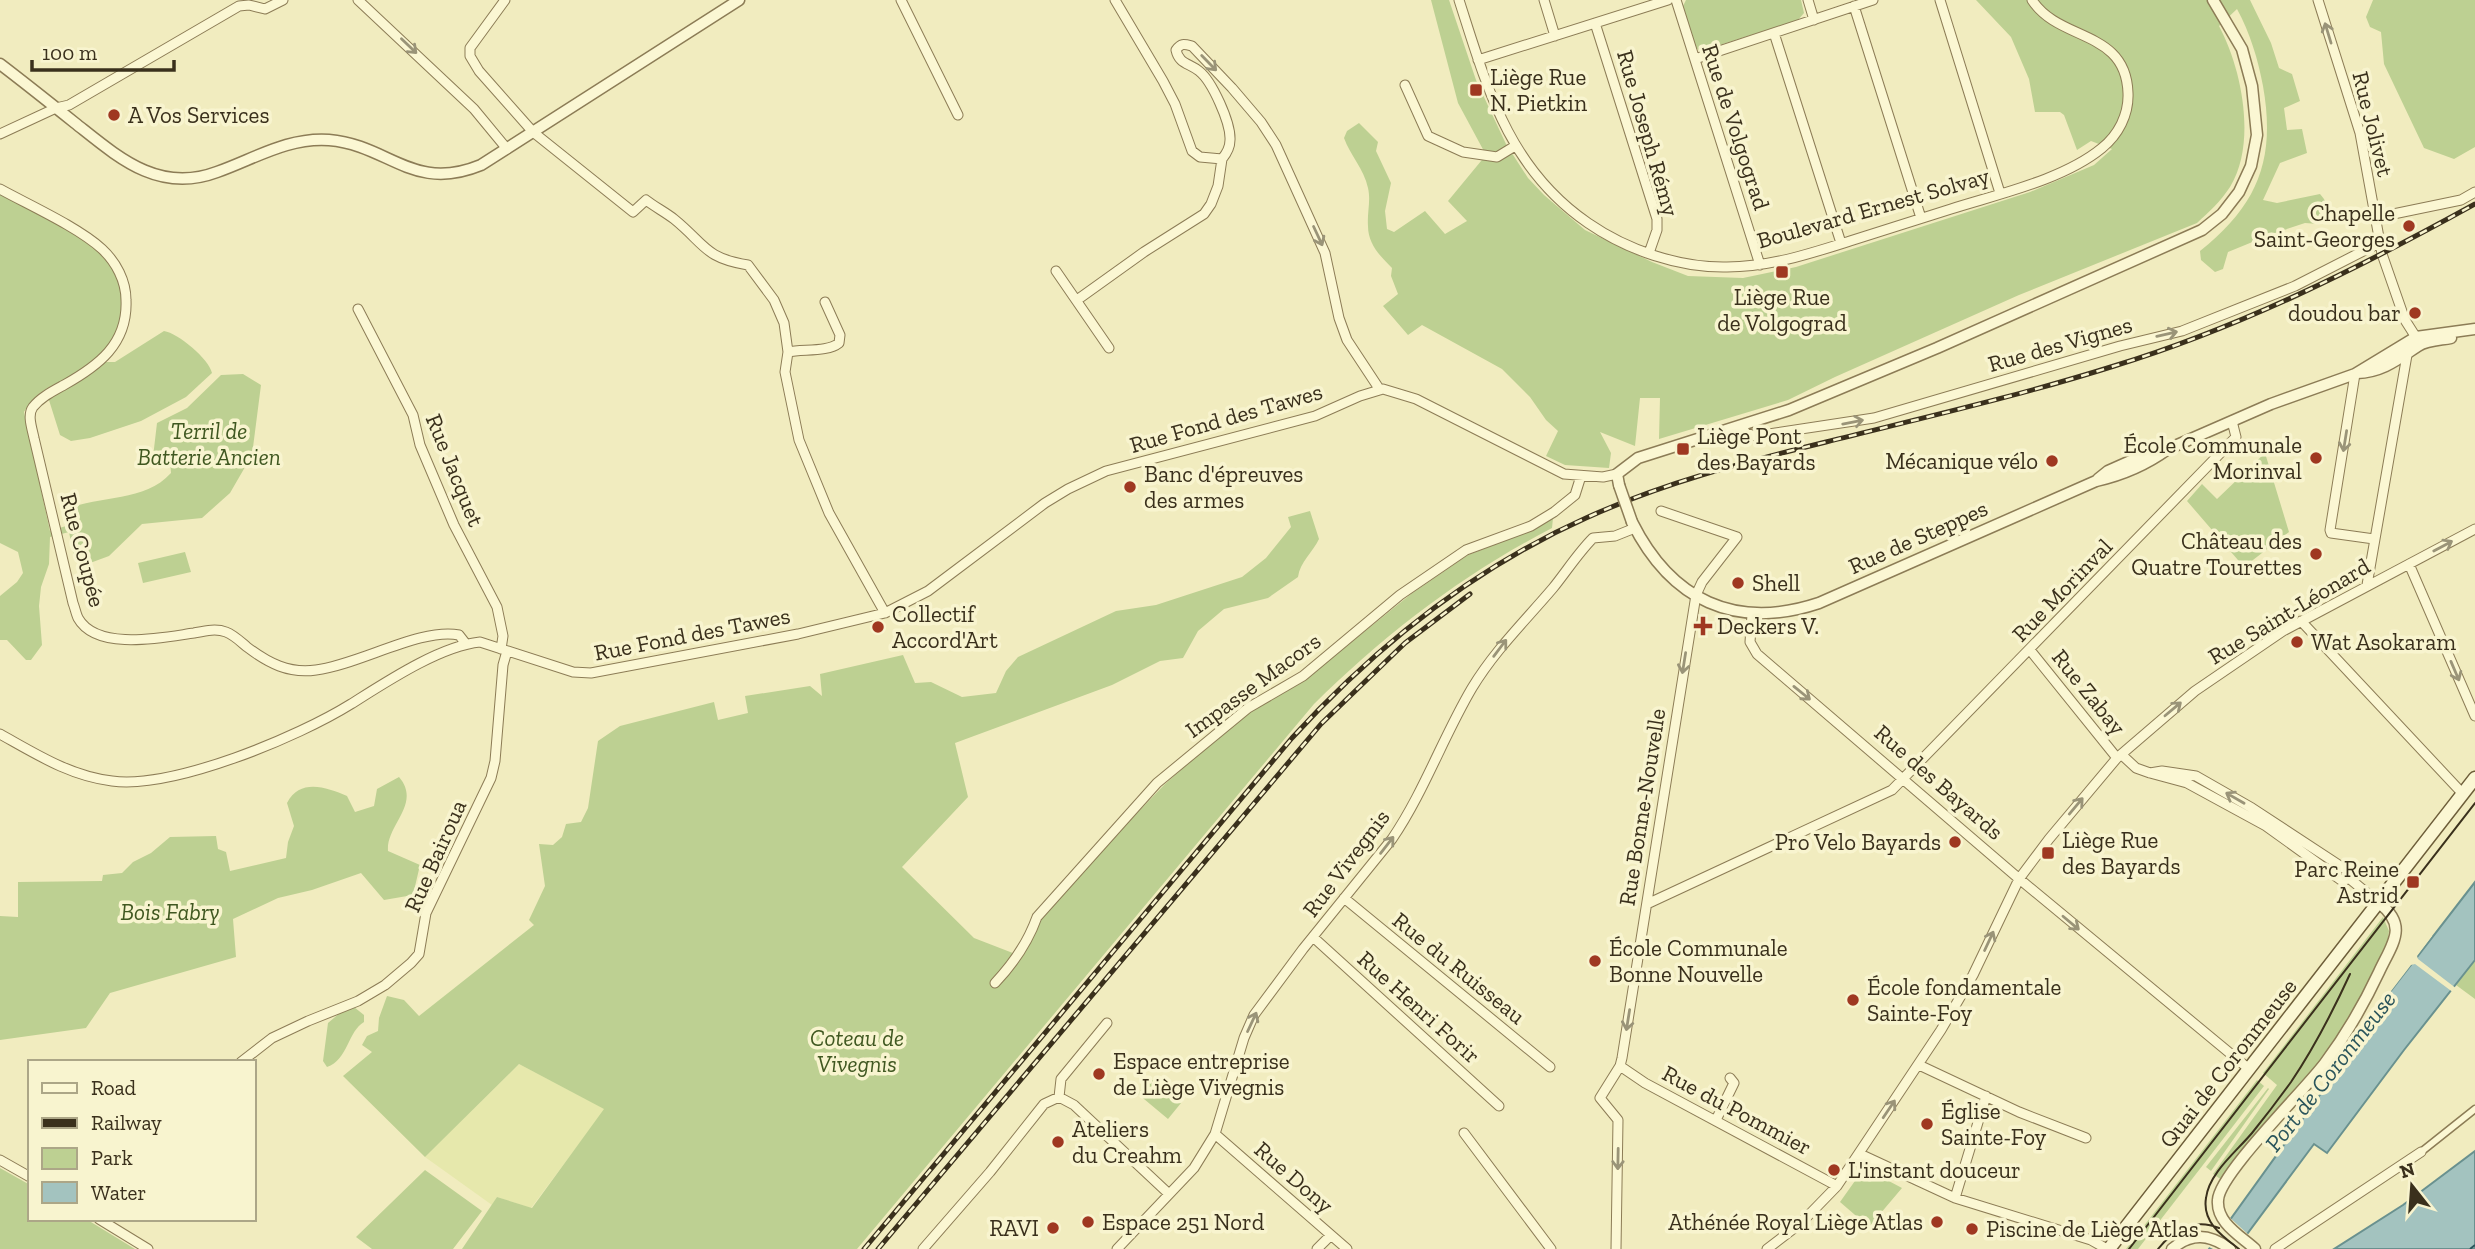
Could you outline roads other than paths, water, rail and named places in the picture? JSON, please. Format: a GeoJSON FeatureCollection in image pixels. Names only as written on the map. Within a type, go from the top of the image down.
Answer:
{"type":"FeatureCollection","features":[{"type":"Feature","properties":{"kind":"main road","name":"Quai de Coronmeuse"},"geometry":{"type":"LineString","coordinates":[[2108,1249],[2475,778]]}},
{"type":"Feature","properties":{"kind":"street"},"geometry":{"type":"LineString","coordinates":[[0,134],[55,108],[69,105],[239,6],[249,5],[265,9],[283,0]]}},
{"type":"Feature","properties":{"kind":"street"},"geometry":{"type":"LineString","coordinates":[[358,0],[474,109],[507,149]]}},
{"type":"Feature","properties":{"kind":"street"},"geometry":{"type":"LineString","coordinates":[[505,0],[470,48],[470,56],[479,71],[533,131],[633,212],[646,201],[674,219],[705,250],[723,261],[748,265],[774,300],[784,323],[788,352],[785,372],[799,440],[829,513],[885,613]]}},
{"type":"Feature","properties":{"kind":"street"},"geometry":{"type":"LineString","coordinates":[[0,64],[132,166],[152,174],[191,178],[217,173],[271,149],[303,141],[330,140],[350,144],[411,170],[435,174],[471,169],[507,149],[739,0]]}},
{"type":"Feature","properties":{"kind":"street"},"geometry":{"type":"LineString","coordinates":[[901,0],[958,115]]}},
{"type":"Feature","properties":{"kind":"street"},"geometry":{"type":"LineString","coordinates":[[1115,0],[1175,104],[1192,151],[1209,159],[1222,159]]}},
{"type":"Feature","properties":{"kind":"street","name":"Boulevard Ernest Solvay"},"geometry":{"type":"LineString","coordinates":[[1459,0],[1494,107],[1515,146],[1551,193],[1578,216],[1608,236],[1674,261],[1709,266],[1760,265],[1796,257],[2000,193],[2067,169],[2102,148],[2118,131],[2128,101],[2127,79],[2112,53],[2097,40],[2051,21],[2032,0]]}},
{"type":"Feature","properties":{"kind":"street"},"geometry":{"type":"LineString","coordinates":[[1544,0],[1555,36]]}},
{"type":"Feature","properties":{"kind":"street"},"geometry":{"type":"LineString","coordinates":[[1632,0],[1635,10]]}},
{"type":"Feature","properties":{"kind":"street"},"geometry":{"type":"LineString","coordinates":[[1478,60],[1668,0]]}},
{"type":"Feature","properties":{"kind":"street","name":"Rue de Volgograd"},"geometry":{"type":"LineString","coordinates":[[1676,0],[1760,265]]}},
{"type":"Feature","properties":{"kind":"street"},"geometry":{"type":"LineString","coordinates":[[1808,0],[1814,20]]}},
{"type":"Feature","properties":{"kind":"street"},"geometry":{"type":"LineString","coordinates":[[1695,59],[1873,0]]}},
{"type":"Feature","properties":{"kind":"street"},"geometry":{"type":"LineString","coordinates":[[1940,0],[2000,193]]}},
{"type":"Feature","properties":{"kind":"street"},"geometry":{"type":"LineString","coordinates":[[1618,480],[1638,458],[1789,410],[2031,307],[2202,230],[2222,214],[2239,192],[2251,166],[2257,135],[2252,86],[2242,49],[2213,0]]}},
{"type":"Feature","properties":{"kind":"street","name":"Rue Jolivet"},"geometry":{"type":"LineString","coordinates":[[2318,0],[2360,132],[2379,243],[2405,320],[2418,340]]}},
{"type":"Feature","properties":{"kind":"street"},"geometry":{"type":"LineString","coordinates":[[1854,6],[1921,219]]}},
{"type":"Feature","properties":{"kind":"street","name":"Rue Joseph Rémy"},"geometry":{"type":"LineString","coordinates":[[1595,23],[1657,219],[1657,230],[1648,253]]}},
{"type":"Feature","properties":{"kind":"street"},"geometry":{"type":"LineString","coordinates":[[1774,33],[1841,243]]}},
{"type":"Feature","properties":{"kind":"street"},"geometry":{"type":"LineString","coordinates":[[1077,300],[1144,252],[1204,214],[1211,204],[1218,186],[1222,159],[1229,151],[1229,130],[1210,84],[1198,70],[1177,56],[1176,50],[1183,44],[1192,46],[1261,122],[1276,145],[1325,253],[1339,318],[1347,340],[1380,390],[1416,399],[1564,474],[1618,480]]}},
{"type":"Feature","properties":{"kind":"street"},"geometry":{"type":"LineString","coordinates":[[1405,85],[1428,136],[1463,152],[1497,157],[1515,146]]}},
{"type":"Feature","properties":{"kind":"street","name":"Rue Coupée"},"geometry":{"type":"LineString","coordinates":[[0,189],[85,236],[102,249],[121,275],[126,295],[123,327],[111,351],[91,369],[46,395],[32,408],[30,420],[73,603],[83,624],[102,635],[131,641],[215,630],[225,632],[268,662],[293,670],[313,671],[332,667],[440,633],[459,635],[466,644]]}},
{"type":"Feature","properties":{"kind":"street"},"geometry":{"type":"LineString","coordinates":[[2374,218],[2460,200],[2475,192]]}},
{"type":"Feature","properties":{"kind":"street","name":"Rue des Vignes"},"geometry":{"type":"LineString","coordinates":[[1741,426],[1746,433],[1755,436],[1854,422],[2120,346],[2182,331],[2295,286],[2379,243]]}},
{"type":"Feature","properties":{"kind":"street"},"geometry":{"type":"LineString","coordinates":[[1056,271],[1109,348]]}},
{"type":"Feature","properties":{"kind":"street"},"geometry":{"type":"LineString","coordinates":[[788,352],[830,349],[839,343],[840,335],[825,302]]}},
{"type":"Feature","properties":{"kind":"street","name":"Rue Jacquet"},"geometry":{"type":"LineString","coordinates":[[358,309],[413,415],[420,445],[454,525],[496,607],[504,650]]}},
{"type":"Feature","properties":{"kind":"street"},"geometry":{"type":"LineString","coordinates":[[2418,340],[2475,329]]}},
{"type":"Feature","properties":{"kind":"street","name":"Rue de Steppes"},"geometry":{"type":"LineString","coordinates":[[1752,615],[1779,614],[1819,603],[2096,481],[2108,471],[2135,458],[2168,449],[2271,404],[2355,374],[2392,351],[2418,340]]}},
{"type":"Feature","properties":{"kind":"street","name":"Rue de Steppes"},"geometry":{"type":"LineString","coordinates":[[2355,374],[2371,373],[2393,364],[2407,355],[2418,340]]}},
{"type":"Feature","properties":{"kind":"street"},"geometry":{"type":"LineString","coordinates":[[2392,351],[2400,384]]}},
{"type":"Feature","properties":{"kind":"street"},"geometry":{"type":"LineString","coordinates":[[2367,585],[2407,355]]}},
{"type":"Feature","properties":{"kind":"street"},"geometry":{"type":"LineString","coordinates":[[2355,374],[2330,530],[2331,533],[2374,539]]}},
{"type":"Feature","properties":{"kind":"street","name":"Rue Fond des Tawes"},"geometry":{"type":"LineString","coordinates":[[466,644],[480,642],[573,672],[591,673],[798,634],[885,613],[928,591],[1045,503],[1107,471],[1306,419],[1380,390]]}},
{"type":"Feature","properties":{"kind":"street","name":"Rue Morinval"},"geometry":{"type":"LineString","coordinates":[[1647,904],[1892,790],[2236,437],[2232,421]]}},
{"type":"Feature","properties":{"kind":"street","name":"Impasse Macors"},"geometry":{"type":"LineString","coordinates":[[995,983],[1012,966],[1037,917],[1157,783],[1177,765],[1248,708],[1303,676],[1400,595],[1466,550],[1531,526],[1554,512],[1575,495],[1581,476]]}},
{"type":"Feature","properties":{"kind":"street"},"geometry":{"type":"LineString","coordinates":[[1618,480],[1634,525],[1652,557],[1663,570],[1696,596],[1713,604],[1752,615]]}},
{"type":"Feature","properties":{"kind":"street"},"geometry":{"type":"LineString","coordinates":[[1661,511],[1737,537],[1702,582],[1696,596]]}},
{"type":"Feature","properties":{"kind":"street","name":"Rue Vivegnis"},"geometry":{"type":"LineString","coordinates":[[1117,1249],[1194,1168],[1215,1134],[1244,1038],[1254,1015],[1404,822],[1473,687],[1505,641],[1593,538],[1615,536],[1634,525]]}},
{"type":"Feature","properties":{"kind":"street","name":"Rue Saint-Léonard"},"geometry":{"type":"LineString","coordinates":[[1767,1249],[1801,1223],[1837,1186],[1860,1154],[1919,1065],[1973,975],[2019,879],[2049,839],[2119,757],[2210,680],[2301,621],[2475,529]]}},
{"type":"Feature","properties":{"kind":"street"},"geometry":{"type":"LineString","coordinates":[[2409,564],[2475,716]]}},
{"type":"Feature","properties":{"kind":"street","name":"Rue Bonne-Nouvelle"},"geometry":{"type":"LineString","coordinates":[[1620,1066],[1696,596]]}},
{"type":"Feature","properties":{"kind":"street","name":"Rue des Bayards"},"geometry":{"type":"LineString","coordinates":[[1752,615],[1750,642],[1757,654],[2019,879],[2249,1069]]}},
{"type":"Feature","properties":{"kind":"street"},"geometry":{"type":"LineString","coordinates":[[2301,621],[2463,794]]}},
{"type":"Feature","properties":{"kind":"street"},"geometry":{"type":"LineString","coordinates":[[0,734],[67,771],[113,781],[162,778],[248,752],[297,733],[332,716],[413,668],[466,644]]}},
{"type":"Feature","properties":{"kind":"street","name":"Rue Bairoua"},"geometry":{"type":"LineString","coordinates":[[244,1060],[272,1038],[355,1003],[386,985],[419,954],[426,913],[491,778],[495,761],[504,650]]}},
{"type":"Feature","properties":{"kind":"street","name":"Rue Zabay"},"geometry":{"type":"LineString","coordinates":[[2030,650],[2119,757],[2150,774],[2187,783],[2266,826],[2341,880],[2350,878],[2379,902]]}},
{"type":"Feature","properties":{"kind":"street","name":"Rue du Ruisseau"},"geometry":{"type":"LineString","coordinates":[[1344,898],[1550,1068]]}},
{"type":"Feature","properties":{"kind":"street"},"geometry":{"type":"LineString","coordinates":[[2252,1246],[2224,1221],[2217,1202],[2224,1182],[2325,1063],[2349,1029],[2392,945],[2397,926],[2392,914],[2379,902]]}},
{"type":"Feature","properties":{"kind":"street","name":"Rue Henri Forir"},"geometry":{"type":"LineString","coordinates":[[1313,937],[1499,1106]]}},
{"type":"Feature","properties":{"kind":"street"},"geometry":{"type":"LineString","coordinates":[[1059,1097],[1061,1079],[1107,1023]]}},
{"type":"Feature","properties":{"kind":"street"},"geometry":{"type":"LineString","coordinates":[[1919,1065],[2019,1112],[2086,1138]]}},
{"type":"Feature","properties":{"kind":"street"},"geometry":{"type":"LineString","coordinates":[[1616,1249],[1618,1120],[1600,1098],[1620,1066]]}},
{"type":"Feature","properties":{"kind":"street","name":"Rue du Pommier"},"geometry":{"type":"LineString","coordinates":[[1620,1066],[1645,1083],[1837,1186]]}},
{"type":"Feature","properties":{"kind":"street"},"geometry":{"type":"LineString","coordinates":[[1716,1120],[1734,1083],[1730,1079]]}},
{"type":"Feature","properties":{"kind":"street"},"geometry":{"type":"LineString","coordinates":[[1955,1198],[1986,1096]]}},
{"type":"Feature","properties":{"kind":"street"},"geometry":{"type":"LineString","coordinates":[[923,1249],[1044,1104],[1059,1097]]}},
{"type":"Feature","properties":{"kind":"street"},"geometry":{"type":"LineString","coordinates":[[1059,1097],[1074,1104],[1169,1194]]}},
{"type":"Feature","properties":{"kind":"street"},"geometry":{"type":"LineString","coordinates":[[2275,1249],[2421,1152],[2475,1109]]}},
{"type":"Feature","properties":{"kind":"street"},"geometry":{"type":"LineString","coordinates":[[1464,1133],[1551,1249]]}},
{"type":"Feature","properties":{"kind":"street","name":"Rue Dony"},"geometry":{"type":"LineString","coordinates":[[1215,1134],[1347,1249]]}},
{"type":"Feature","properties":{"kind":"street"},"geometry":{"type":"LineString","coordinates":[[1860,1154],[1955,1198],[2091,1240],[2108,1249]]}},
{"type":"Feature","properties":{"kind":"street"},"geometry":{"type":"LineString","coordinates":[[0,1160],[28,1176]]}},
{"type":"Feature","properties":{"kind":"street"},"geometry":{"type":"LineString","coordinates":[[102,1221],[148,1249]]}},
{"type":"Feature","properties":{"kind":"street"},"geometry":{"type":"LineString","coordinates":[[1317,1249],[1331,1235]]}},
{"type":"Feature","properties":{"kind":"street"},"geometry":{"type":"LineString","coordinates":[[1328,1249],[1331,1235]]}},
{"type":"Feature","properties":{"kind":"street"},"geometry":{"type":"LineString","coordinates":[[2172,1249],[2192,1237],[2211,1238],[2230,1249]]}},
{"type":"Feature","properties":{"kind":"water","name":"Port de Coronmeuse"},"geometry":{"type":"Polygon","coordinates":[[[2475,882],[2475,960],[2327,1153],[2314,1144],[2236,1249],[2209,1249],[2327,1085],[2380,1005],[2475,882]]]}},
{"type":"Feature","properties":{"kind":"water"},"geometry":{"type":"Polygon","coordinates":[[[2475,1151],[2475,1249],[2334,1249],[2403,1205],[2475,1151]]]}},
{"type":"Feature","properties":{"kind":"tram line"},"geometry":{"type":"LineString","coordinates":[[2129,1249],[2475,803]]}},
{"type":"Feature","properties":{"kind":"tram line"},"geometry":{"type":"LineString","coordinates":[[2239,1249],[2210,1221],[2206,1207],[2208,1189],[2224,1163],[2252,1133],[2291,1082],[2323,1029],[2350,974]]}},
{"type":"Feature","properties":{"kind":"tram line"},"geometry":{"type":"LineString","coordinates":[[2158,1249],[2171,1236],[2186,1227],[2202,1224],[2219,1228]]}},
{"type":"Feature","properties":{"kind":"railway"},"geometry":{"type":"LineString","coordinates":[[864,1249],[1292,738],[1324,704],[1392,641],[1465,586],[1544,538],[1644,494],[1765,457],[2042,387],[2114,366],[2208,333],[2343,273],[2475,204]]}},
{"type":"Feature","properties":{"kind":"railway"},"geometry":{"type":"LineString","coordinates":[[878,1249],[1321,724],[1405,643],[1470,594]]}},
{"type":"Feature","properties":{"kind":"place","name":"Liège Rue N. Pietkin"},"geometry":{"type":"Point","coordinates":[1476,90]}},
{"type":"Feature","properties":{"kind":"place","name":"A Vos Services"},"geometry":{"type":"Point","coordinates":[114,115]}},
{"type":"Feature","properties":{"kind":"place","name":"Chapelle Saint-Georges"},"geometry":{"type":"Point","coordinates":[2409,226]}},
{"type":"Feature","properties":{"kind":"place","name":"Liège Rue de Volgograd"},"geometry":{"type":"Point","coordinates":[1782,272]}},
{"type":"Feature","properties":{"kind":"place","name":"doudou bar"},"geometry":{"type":"Point","coordinates":[2415,313]}},
{"type":"Feature","properties":{"kind":"place","name":"Liège Pont des Bayards"},"geometry":{"type":"Point","coordinates":[1683,449]}},
{"type":"Feature","properties":{"kind":"place","name":"École Communale Morinval"},"geometry":{"type":"Point","coordinates":[2316,458]}},
{"type":"Feature","properties":{"kind":"place","name":"Mécanique vélo"},"geometry":{"type":"Point","coordinates":[2052,461]}},
{"type":"Feature","properties":{"kind":"place","name":"Banc d'épreuves des armes"},"geometry":{"type":"Point","coordinates":[1130,487]}},
{"type":"Feature","properties":{"kind":"place","name":"Château des Quatre Tourettes"},"geometry":{"type":"Point","coordinates":[2316,554]}},
{"type":"Feature","properties":{"kind":"place","name":"Shell"},"geometry":{"type":"Point","coordinates":[1738,583]}},
{"type":"Feature","properties":{"kind":"place","name":"Deckers V."},"geometry":{"type":"Point","coordinates":[1703,626]}},
{"type":"Feature","properties":{"kind":"place","name":"Collectif Accord'Art"},"geometry":{"type":"Point","coordinates":[878,627]}},
{"type":"Feature","properties":{"kind":"place","name":"Wat Asokaram"},"geometry":{"type":"Point","coordinates":[2297,642]}},
{"type":"Feature","properties":{"kind":"place","name":"Pro Velo Bayards"},"geometry":{"type":"Point","coordinates":[1955,842]}},
{"type":"Feature","properties":{"kind":"place","name":"Liège Rue des Bayards"},"geometry":{"type":"Point","coordinates":[2048,853]}},
{"type":"Feature","properties":{"kind":"place","name":"Parc Reine Astrid"},"geometry":{"type":"Point","coordinates":[2413,882]}},
{"type":"Feature","properties":{"kind":"place","name":"École Communale Bonne Nouvelle"},"geometry":{"type":"Point","coordinates":[1595,961]}},
{"type":"Feature","properties":{"kind":"place","name":"École fondamentale Sainte-Foy"},"geometry":{"type":"Point","coordinates":[1853,1000]}},
{"type":"Feature","properties":{"kind":"place","name":"Espace entreprise de Liège Vivegnis"},"geometry":{"type":"Point","coordinates":[1099,1074]}},
{"type":"Feature","properties":{"kind":"place","name":"Église Sainte-Foy"},"geometry":{"type":"Point","coordinates":[1927,1124]}},
{"type":"Feature","properties":{"kind":"place","name":"Ateliers du Creahm"},"geometry":{"type":"Point","coordinates":[1058,1142]}},
{"type":"Feature","properties":{"kind":"place","name":"L'instant douceur"},"geometry":{"type":"Point","coordinates":[1834,1170]}},
{"type":"Feature","properties":{"kind":"place","name":"Espace 251 Nord"},"geometry":{"type":"Point","coordinates":[1088,1222]}},
{"type":"Feature","properties":{"kind":"place","name":"Athénée Royal Liège Atlas"},"geometry":{"type":"Point","coordinates":[1937,1222]}},
{"type":"Feature","properties":{"kind":"place","name":"RAVI"},"geometry":{"type":"Point","coordinates":[1053,1228]}},
{"type":"Feature","properties":{"kind":"place","name":"Piscine de Liège Atlas"},"geometry":{"type":"Point","coordinates":[1972,1229]}},
{"type":"Feature","properties":{"kind":"park label","name":"Terril de Batterie Ancien"},"geometry":{"type":"Point","coordinates":[209,444]}},
{"type":"Feature","properties":{"kind":"park label","name":"Bois Fabry"},"geometry":{"type":"Point","coordinates":[170,912]}},
{"type":"Feature","properties":{"kind":"park label","name":"Coteau de Vivegnis"},"geometry":{"type":"Point","coordinates":[857,1051]}}]}
